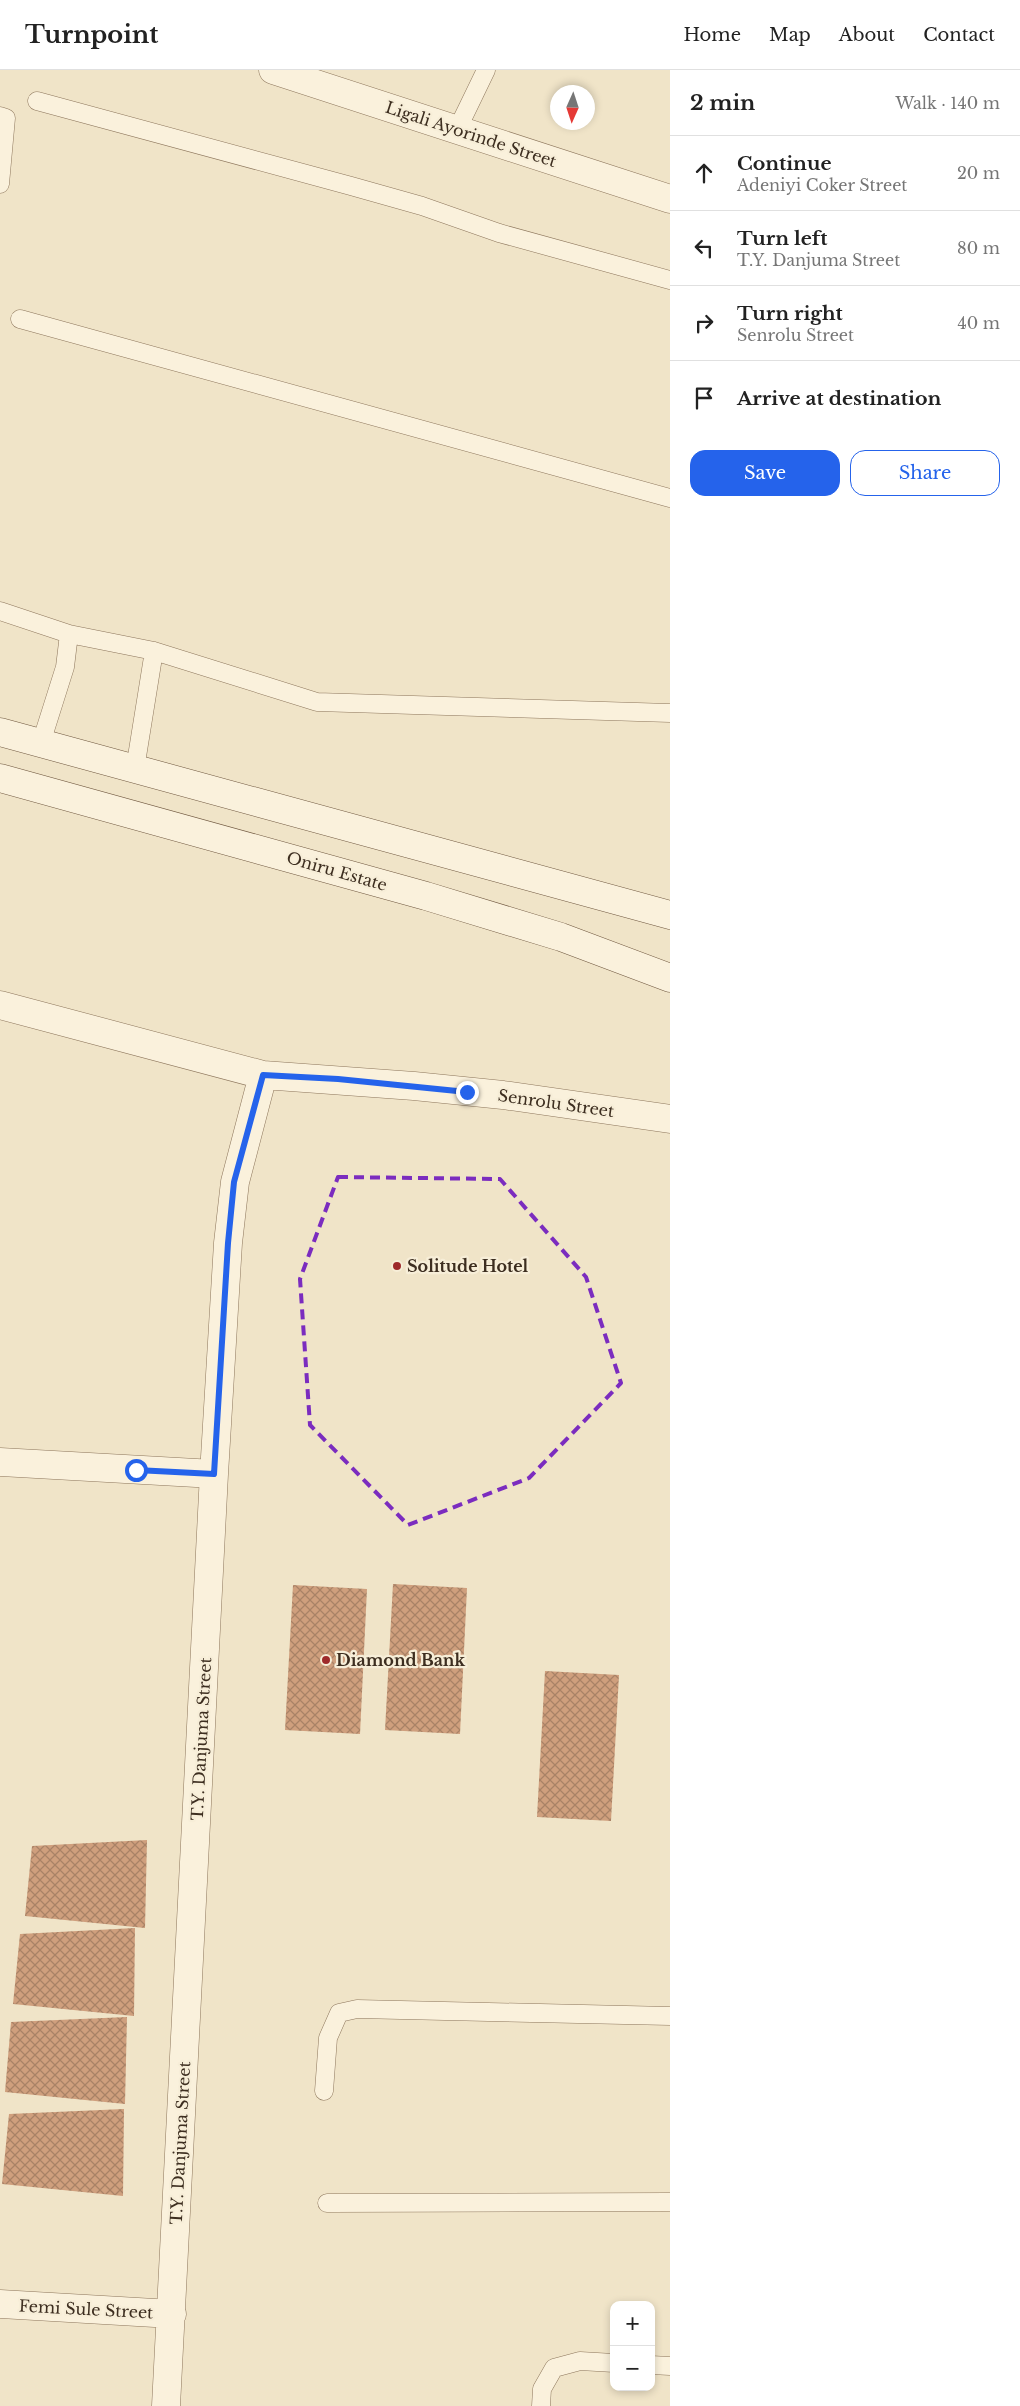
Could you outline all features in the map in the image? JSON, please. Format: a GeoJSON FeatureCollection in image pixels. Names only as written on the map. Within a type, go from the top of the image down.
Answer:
{"type":"FeatureCollection","features":[{"type":"Feature","properties":{"kind":"street","name":"Ligali Ayorinde Street"},"geometry":{"type":"LineString","coordinates":[[273,70],[670,198]]}},
{"type":"Feature","properties":{"kind":"street"},"geometry":{"type":"LineString","coordinates":[[0,732],[670,915]]}},
{"type":"Feature","properties":{"kind":"street","name":"Oniru Estate"},"geometry":{"type":"LineString","coordinates":[[0,778],[426,896],[561,937],[670,978]]}},
{"type":"Feature","properties":{"kind":"street","name":"Senrolu Street"},"geometry":{"type":"LineString","coordinates":[[0,1005],[263,1075],[414,1086],[503,1095],[670,1119]]}},
{"type":"Feature","properties":{"kind":"street","name":"T.Y. Danjuma Street"},"geometry":{"type":"LineString","coordinates":[[166,2406],[214,1474],[228,1243],[234,1182],[263,1075]]}},
{"type":"Feature","properties":{"kind":"street"},"geometry":{"type":"LineString","coordinates":[[0,1462],[214,1474]]}},
{"type":"Feature","properties":{"kind":"street","name":"Femi Sule Street"},"geometry":{"type":"LineString","coordinates":[[0,2304],[172,2314]]}},
{"type":"Feature","properties":{"kind":"lane"},"geometry":{"type":"LineString","coordinates":[[457,130],[486,70]]}},
{"type":"Feature","properties":{"kind":"lane"},"geometry":{"type":"LineString","coordinates":[[37,100],[422,206],[499,233],[670,280]]}},
{"type":"Feature","properties":{"kind":"lane"},"geometry":{"type":"LineString","coordinates":[[0,116],[6,118],[0,184]]}},
{"type":"Feature","properties":{"kind":"lane"},"geometry":{"type":"LineString","coordinates":[[20,319],[670,498]]}},
{"type":"Feature","properties":{"kind":"lane"},"geometry":{"type":"LineString","coordinates":[[0,611],[69,634],[154,651],[317,702],[670,713]]}},
{"type":"Feature","properties":{"kind":"lane"},"geometry":{"type":"LineString","coordinates":[[40,743],[65,667],[69,634]]}},
{"type":"Feature","properties":{"kind":"lane"},"geometry":{"type":"LineString","coordinates":[[135,768],[154,651]]}},
{"type":"Feature","properties":{"kind":"lane"},"geometry":{"type":"LineString","coordinates":[[324,2091],[328,2038],[339,2013],[357,2009],[670,2016]]}},
{"type":"Feature","properties":{"kind":"lane"},"geometry":{"type":"LineString","coordinates":[[327,2203],[670,2202]]}},
{"type":"Feature","properties":{"kind":"lane"},"geometry":{"type":"LineString","coordinates":[[541,2406],[542,2389],[554,2368],[580,2361],[610,2363]]}},
{"type":"Feature","properties":{"kind":"lane"},"geometry":{"type":"LineString","coordinates":[[655,2365],[670,2366]]}},
{"type":"Feature","properties":{"kind":"highlighted area"},"geometry":{"type":"Polygon","coordinates":[[[338,1177],[500,1179],[586,1277],[621,1383],[529,1478],[408,1525],[310,1425],[300,1279],[338,1177]]]}},
{"type":"Feature","properties":{"kind":"building","name":"Diamond Bank"},"geometry":{"type":"Polygon","coordinates":[[[393,1584],[467,1588],[460,1734],[385,1730],[393,1584]]]}},
{"type":"Feature","properties":{"kind":"building","name":"Diamond Bank"},"geometry":{"type":"Polygon","coordinates":[[[293,1585],[367,1589],[360,1734],[285,1730],[293,1585]]]}},
{"type":"Feature","properties":{"kind":"building"},"geometry":{"type":"Polygon","coordinates":[[[545,1671],[619,1675],[611,1821],[537,1817],[545,1671]]]}},
{"type":"Feature","properties":{"kind":"building"},"geometry":{"type":"Polygon","coordinates":[[[147,1840],[145,1928],[25,1916],[32,1846],[147,1840]]]}},
{"type":"Feature","properties":{"kind":"building"},"geometry":{"type":"Polygon","coordinates":[[[135,1928],[134,2016],[13,2004],[20,1934],[135,1928]]]}},
{"type":"Feature","properties":{"kind":"building"},"geometry":{"type":"Polygon","coordinates":[[[127,2017],[125,2104],[5,2092],[11,2022],[127,2017]]]}},
{"type":"Feature","properties":{"kind":"building"},"geometry":{"type":"Polygon","coordinates":[[[124,2109],[123,2196],[2,2184],[9,2114],[124,2109]]]}},
{"type":"Feature","properties":{"kind":"place","name":"Solitude Hotel"},"geometry":{"type":"Point","coordinates":[397,1266]}},
{"type":"Feature","properties":{"kind":"place","name":"Diamond Bank"},"geometry":{"type":"Point","coordinates":[326,1660]}},
{"type":"Feature","properties":{"kind":"route"},"geometry":{"type":"LineString","coordinates":[[136,1470],[214,1474],[228,1243],[234,1182],[263,1075],[338,1079],[467,1092]]}}]}
